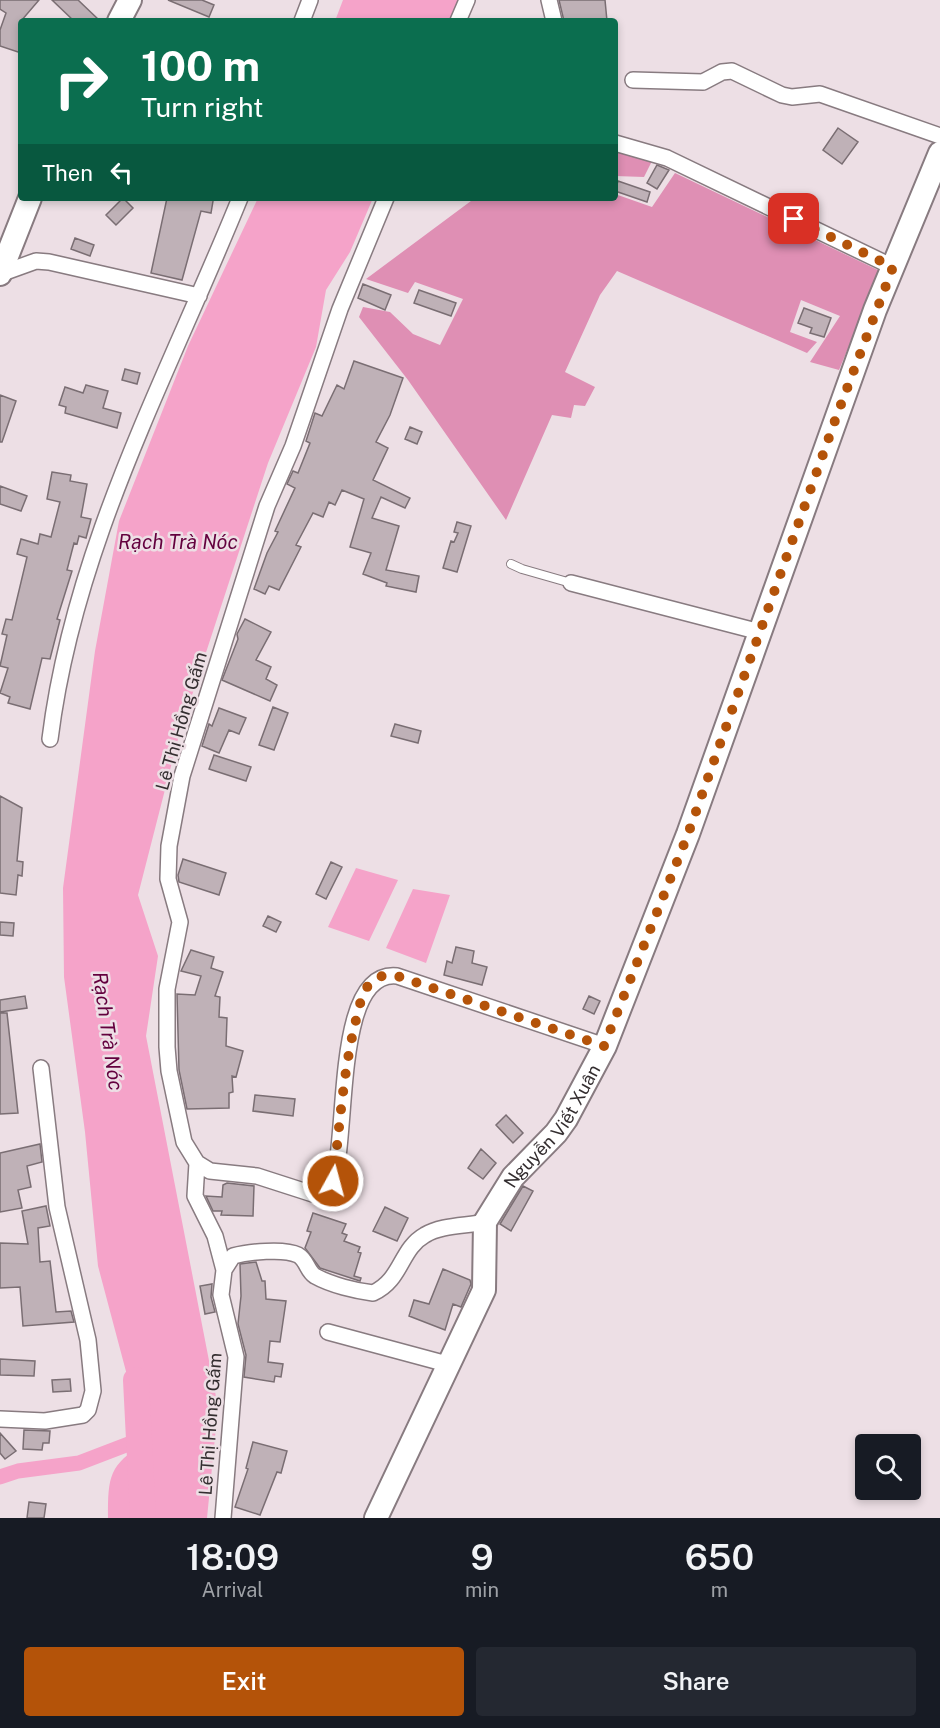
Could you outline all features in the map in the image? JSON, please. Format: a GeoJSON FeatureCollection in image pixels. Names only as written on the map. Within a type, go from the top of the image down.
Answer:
{"type":"FeatureCollection","features":[{"type":"Feature","properties":{"kind":"street"},"geometry":{"type":"LineString","coordinates":[[121,18],[130,0]]}},
{"type":"Feature","properties":{"kind":"street"},"geometry":{"type":"LineString","coordinates":[[303,18],[310,0]]}},
{"type":"Feature","properties":{"kind":"street"},"geometry":{"type":"LineString","coordinates":[[459,18],[467,0]]}},
{"type":"Feature","properties":{"kind":"street"},"geometry":{"type":"LineString","coordinates":[[549,0],[553,18]]}},
{"type":"Feature","properties":{"kind":"street"},"geometry":{"type":"LineString","coordinates":[[633,80],[697,83],[722,72],[732,71],[782,94],[792,97],[820,94],[940,136]]}},
{"type":"Feature","properties":{"kind":"street"},"geometry":{"type":"LineString","coordinates":[[618,144],[667,158],[893,267]]}},
{"type":"Feature","properties":{"kind":"street","name":"Nguyễn Viết Xuân"},"geometry":{"type":"LineString","coordinates":[[485,1222],[513,1178],[556,1133],[566,1119],[604,1046],[688,834],[893,267],[940,153]]}},
{"type":"Feature","properties":{"kind":"street"},"geometry":{"type":"LineString","coordinates":[[2,268],[29,201]]}},
{"type":"Feature","properties":{"kind":"street"},"geometry":{"type":"LineString","coordinates":[[50,739],[60,673],[78,600],[147,408],[199,296],[239,201]]}},
{"type":"Feature","properties":{"kind":"street","name":"Lê Thị Hồng Gấm"},"geometry":{"type":"LineString","coordinates":[[223,1518],[236,1373],[234,1343],[221,1295],[224,1270],[214,1236],[195,1196],[197,1163],[188,1151],[178,1118],[166,1047],[167,989],[180,922],[168,879],[169,846],[182,776],[267,506],[293,446],[340,309],[385,201]]}},
{"type":"Feature","properties":{"kind":"street"},"geometry":{"type":"LineString","coordinates":[[2,268],[36,261],[49,262],[199,296]]}},
{"type":"Feature","properties":{"kind":"street"},"geometry":{"type":"LineString","coordinates":[[572,583],[760,632]]}},
{"type":"Feature","properties":{"kind":"street"},"geometry":{"type":"LineString","coordinates":[[197,1163],[210,1171],[257,1176],[316,1194],[324,1194],[330,1189],[333,1181],[350,1041],[362,997],[368,986],[386,975],[397,976],[604,1046]]}},
{"type":"Feature","properties":{"kind":"street"},"geometry":{"type":"LineString","coordinates":[[0,1419],[45,1421],[83,1415],[88,1410],[93,1391],[88,1340],[57,1207],[41,1068]]}},
{"type":"Feature","properties":{"kind":"street"},"geometry":{"type":"LineString","coordinates":[[224,1270],[233,1256],[250,1252],[290,1253],[307,1262],[316,1276],[351,1289],[373,1293],[392,1281],[414,1243],[426,1234],[485,1222],[484,1290],[376,1518]]}},
{"type":"Feature","properties":{"kind":"street"},"geometry":{"type":"LineString","coordinates":[[328,1332],[447,1364]]}},
{"type":"Feature","properties":{"kind":"lane"},"geometry":{"type":"LineString","coordinates":[[511,564],[572,583]]}},
{"type":"Feature","properties":{"kind":"shaded area"},"geometry":{"type":"Polygon","coordinates":[[[618,152],[653,159],[644,177],[618,176],[618,152]]]}},
{"type":"Feature","properties":{"kind":"shaded area"},"geometry":{"type":"Polygon","coordinates":[[[675,173],[880,271],[839,370],[810,362],[840,316],[801,300],[790,332],[817,342],[807,353],[617,271],[600,295],[565,372],[595,387],[585,406],[574,405],[571,418],[552,415],[506,520],[408,380],[359,317],[363,307],[390,312],[413,334],[440,345],[463,299],[415,282],[408,293],[366,279],[471,201],[618,201],[618,195],[652,207],[675,173]]]}},
{"type":"Feature","properties":{"kind":"water"},"geometry":{"type":"Polygon","coordinates":[[[343,0],[461,0],[453,18],[336,18],[343,0]]]}},
{"type":"Feature","properties":{"kind":"water","name":"Rạch Trà Nóc"},"geometry":{"type":"Polygon","coordinates":[[[257,201],[372,201],[350,252],[326,290],[316,347],[268,463],[179,735],[138,895],[158,956],[146,1036],[218,1407],[207,1518],[108,1518],[110,1482],[113,1473],[124,1458],[145,1443],[98,1266],[85,1132],[64,977],[63,888],[95,651],[119,521],[188,346],[257,201]]]}},
{"type":"Feature","properties":{"kind":"water"},"geometry":{"type":"Polygon","coordinates":[[[356,868],[398,880],[369,941],[328,927],[356,868]]]}},
{"type":"Feature","properties":{"kind":"water"},"geometry":{"type":"Polygon","coordinates":[[[413,889],[450,895],[426,963],[386,948],[413,889]]]}},
{"type":"Feature","properties":{"kind":"building"},"geometry":{"type":"Polygon","coordinates":[[[0,0],[39,0],[24,18],[18,18],[18,52],[0,46],[0,30],[6,13],[0,9],[0,0]]]}},
{"type":"Feature","properties":{"kind":"building"},"geometry":{"type":"Polygon","coordinates":[[[52,0],[78,0],[97,18],[71,18],[52,0]]]}},
{"type":"Feature","properties":{"kind":"building"},"geometry":{"type":"Polygon","coordinates":[[[168,0],[202,0],[214,5],[209,17],[168,0]]]}},
{"type":"Feature","properties":{"kind":"building"},"geometry":{"type":"Polygon","coordinates":[[[559,0],[605,0],[607,18],[563,18],[559,0]]]}},
{"type":"Feature","properties":{"kind":"building"},"geometry":{"type":"Polygon","coordinates":[[[838,128],[858,142],[842,164],[823,150],[838,128]]]}},
{"type":"Feature","properties":{"kind":"building"},"geometry":{"type":"Polygon","coordinates":[[[657,165],[669,170],[657,189],[647,183],[657,165]]]}},
{"type":"Feature","properties":{"kind":"building"},"geometry":{"type":"Polygon","coordinates":[[[618,181],[650,192],[647,202],[618,192],[618,181]]]}},
{"type":"Feature","properties":{"kind":"building"},"geometry":{"type":"Polygon","coordinates":[[[120,201],[126,201],[133,208],[116,225],[106,215],[120,201]]]}},
{"type":"Feature","properties":{"kind":"building"},"geometry":{"type":"Polygon","coordinates":[[[166,201],[213,201],[211,213],[201,211],[182,280],[151,273],[166,201]]]}},
{"type":"Feature","properties":{"kind":"building"},"geometry":{"type":"Polygon","coordinates":[[[75,238],[94,245],[90,256],[71,249],[75,238]]]}},
{"type":"Feature","properties":{"kind":"building"},"geometry":{"type":"Polygon","coordinates":[[[363,284],[391,295],[385,310],[358,298],[363,284]]]}},
{"type":"Feature","properties":{"kind":"building"},"geometry":{"type":"Polygon","coordinates":[[[419,290],[456,303],[451,316],[414,303],[419,290]]]}},
{"type":"Feature","properties":{"kind":"building"},"geometry":{"type":"Polygon","coordinates":[[[804,308],[831,318],[824,337],[810,333],[812,328],[798,323],[804,308]]]}},
{"type":"Feature","properties":{"kind":"building"},"geometry":{"type":"Polygon","coordinates":[[[354,361],[403,378],[390,415],[376,442],[388,448],[373,480],[410,498],[405,508],[381,497],[372,518],[399,526],[386,570],[419,576],[416,592],[386,586],[387,583],[363,574],[371,553],[350,547],[364,499],[342,490],[335,505],[329,502],[323,517],[313,513],[296,545],[301,547],[279,590],[269,586],[265,594],[254,589],[267,553],[278,532],[275,531],[295,488],[287,484],[293,471],[298,473],[310,443],[306,441],[315,413],[322,416],[337,385],[344,389],[354,361]]]}},
{"type":"Feature","properties":{"kind":"building"},"geometry":{"type":"Polygon","coordinates":[[[125,369],[140,373],[137,384],[122,380],[125,369]]]}},
{"type":"Feature","properties":{"kind":"building"},"geometry":{"type":"Polygon","coordinates":[[[86,385],[108,391],[103,408],[121,413],[117,428],[65,413],[66,407],[59,405],[65,387],[83,393],[86,385]]]}},
{"type":"Feature","properties":{"kind":"building"},"geometry":{"type":"Polygon","coordinates":[[[0,395],[16,401],[2,442],[0,442],[0,395]]]}},
{"type":"Feature","properties":{"kind":"building"},"geometry":{"type":"Polygon","coordinates":[[[410,427],[422,432],[417,444],[405,439],[410,427]]]}},
{"type":"Feature","properties":{"kind":"building"},"geometry":{"type":"Polygon","coordinates":[[[52,472],[71,475],[70,481],[87,484],[81,517],[91,519],[86,538],[79,536],[77,544],[74,543],[67,570],[72,571],[57,619],[60,620],[50,659],[42,658],[30,709],[8,703],[10,697],[0,693],[8,668],[0,666],[7,635],[2,634],[6,619],[12,620],[27,557],[17,554],[21,539],[38,544],[40,534],[51,537],[60,502],[47,499],[52,472]]]}},
{"type":"Feature","properties":{"kind":"building"},"geometry":{"type":"Polygon","coordinates":[[[0,486],[27,496],[21,511],[0,504],[0,486]]]}},
{"type":"Feature","properties":{"kind":"building"},"geometry":{"type":"Polygon","coordinates":[[[457,522],[471,526],[457,572],[443,568],[451,541],[454,542],[458,533],[454,532],[457,522]]]}},
{"type":"Feature","properties":{"kind":"building"},"geometry":{"type":"Polygon","coordinates":[[[245,619],[271,632],[256,660],[271,667],[266,679],[277,685],[270,701],[222,680],[238,639],[237,634],[245,619]]]}},
{"type":"Feature","properties":{"kind":"building"},"geometry":{"type":"Polygon","coordinates":[[[273,707],[288,713],[274,750],[259,745],[273,707]]]}},
{"type":"Feature","properties":{"kind":"building"},"geometry":{"type":"Polygon","coordinates":[[[219,708],[246,718],[239,734],[229,730],[219,753],[202,746],[209,724],[212,726],[219,708]]]}},
{"type":"Feature","properties":{"kind":"building"},"geometry":{"type":"Polygon","coordinates":[[[395,724],[421,731],[418,743],[391,736],[395,724]]]}},
{"type":"Feature","properties":{"kind":"building"},"geometry":{"type":"Polygon","coordinates":[[[214,755],[251,767],[246,781],[209,769],[214,755]]]}},
{"type":"Feature","properties":{"kind":"building"},"geometry":{"type":"Polygon","coordinates":[[[0,796],[22,808],[17,861],[23,862],[22,876],[18,875],[16,895],[0,893],[0,796]]]}},
{"type":"Feature","properties":{"kind":"building"},"geometry":{"type":"Polygon","coordinates":[[[183,859],[226,873],[219,895],[179,882],[178,875],[183,859]]]}},
{"type":"Feature","properties":{"kind":"building"},"geometry":{"type":"Polygon","coordinates":[[[331,862],[342,867],[326,899],[316,894],[331,862]]]}},
{"type":"Feature","properties":{"kind":"building"},"geometry":{"type":"Polygon","coordinates":[[[268,916],[281,922],[276,932],[263,926],[268,916]]]}},
{"type":"Feature","properties":{"kind":"building"},"geometry":{"type":"Polygon","coordinates":[[[0,922],[14,923],[13,936],[0,935],[0,922]]]}},
{"type":"Feature","properties":{"kind":"building"},"geometry":{"type":"Polygon","coordinates":[[[456,947],[474,951],[472,963],[487,967],[482,985],[444,975],[447,961],[452,963],[456,947]]]}},
{"type":"Feature","properties":{"kind":"building"},"geometry":{"type":"Polygon","coordinates":[[[191,950],[214,957],[211,968],[223,972],[215,996],[220,997],[219,1017],[227,1018],[226,1046],[243,1051],[236,1077],[232,1076],[233,1092],[229,1093],[229,1108],[187,1109],[179,1070],[177,994],[195,995],[201,976],[181,971],[191,950]]]}},
{"type":"Feature","properties":{"kind":"building"},"geometry":{"type":"Polygon","coordinates":[[[25,996],[27,1008],[0,1012],[0,1000],[25,996]]]}},
{"type":"Feature","properties":{"kind":"building"},"geometry":{"type":"Polygon","coordinates":[[[589,996],[600,1001],[594,1014],[583,1009],[589,996]]]}},
{"type":"Feature","properties":{"kind":"building"},"geometry":{"type":"Polygon","coordinates":[[[0,1013],[7,1013],[18,1113],[0,1114],[0,1013]]]}},
{"type":"Feature","properties":{"kind":"building"},"geometry":{"type":"Polygon","coordinates":[[[255,1095],[295,1099],[293,1116],[253,1111],[255,1095]]]}},
{"type":"Feature","properties":{"kind":"building"},"geometry":{"type":"Polygon","coordinates":[[[506,1115],[523,1133],[513,1143],[496,1125],[506,1115]]]}},
{"type":"Feature","properties":{"kind":"building"},"geometry":{"type":"Polygon","coordinates":[[[40,1144],[42,1162],[27,1166],[31,1187],[18,1190],[22,1208],[0,1212],[0,1153],[40,1144]]]}},
{"type":"Feature","properties":{"kind":"building"},"geometry":{"type":"Polygon","coordinates":[[[481,1149],[496,1163],[483,1179],[468,1168],[481,1149]]]}},
{"type":"Feature","properties":{"kind":"building"},"geometry":{"type":"Polygon","coordinates":[[[227,1183],[254,1186],[253,1216],[221,1215],[222,1211],[213,1211],[206,1196],[222,1197],[223,1185],[227,1183]]]}},
{"type":"Feature","properties":{"kind":"building"},"geometry":{"type":"Polygon","coordinates":[[[523,1186],[533,1191],[511,1231],[500,1224],[523,1186]]]}},
{"type":"Feature","properties":{"kind":"building"},"geometry":{"type":"Polygon","coordinates":[[[46,1206],[50,1226],[38,1228],[40,1262],[50,1261],[56,1312],[71,1311],[74,1322],[23,1326],[20,1287],[0,1288],[0,1243],[28,1244],[22,1211],[46,1206]]]}},
{"type":"Feature","properties":{"kind":"building"},"geometry":{"type":"Polygon","coordinates":[[[385,1207],[408,1218],[397,1241],[373,1231],[385,1207]]]}},
{"type":"Feature","properties":{"kind":"building"},"geometry":{"type":"Polygon","coordinates":[[[313,1213],[346,1224],[342,1233],[347,1235],[344,1241],[360,1247],[358,1252],[361,1253],[354,1276],[361,1278],[360,1281],[320,1268],[305,1248],[311,1232],[307,1231],[313,1213]]]}},
{"type":"Feature","properties":{"kind":"building"},"geometry":{"type":"Polygon","coordinates":[[[256,1262],[262,1281],[265,1281],[266,1299],[286,1301],[280,1342],[270,1341],[268,1362],[283,1364],[281,1377],[275,1376],[274,1382],[244,1377],[246,1355],[238,1324],[241,1296],[240,1264],[256,1262]]]}},
{"type":"Feature","properties":{"kind":"building"},"geometry":{"type":"Polygon","coordinates":[[[443,1269],[470,1280],[471,1284],[461,1307],[453,1304],[445,1330],[409,1316],[414,1300],[429,1304],[443,1269]]]}},
{"type":"Feature","properties":{"kind":"building"},"geometry":{"type":"Polygon","coordinates":[[[212,1284],[211,1297],[215,1312],[205,1314],[200,1286],[212,1284]]]}},
{"type":"Feature","properties":{"kind":"building"},"geometry":{"type":"Polygon","coordinates":[[[0,1359],[35,1361],[34,1376],[0,1375],[0,1359]]]}},
{"type":"Feature","properties":{"kind":"building"},"geometry":{"type":"Polygon","coordinates":[[[70,1379],[71,1391],[53,1392],[52,1380],[70,1379]]]}},
{"type":"Feature","properties":{"kind":"building"},"geometry":{"type":"Polygon","coordinates":[[[24,1430],[50,1431],[49,1443],[43,1443],[42,1450],[23,1449],[24,1430]]]}},
{"type":"Feature","properties":{"kind":"building"},"geometry":{"type":"Polygon","coordinates":[[[0,1433],[16,1451],[5,1459],[0,1453],[0,1433]]]}},
{"type":"Feature","properties":{"kind":"building"},"geometry":{"type":"Polygon","coordinates":[[[253,1442],[287,1451],[281,1473],[277,1472],[260,1515],[235,1507],[248,1469],[246,1468],[253,1442]]]}},
{"type":"Feature","properties":{"kind":"building"},"geometry":{"type":"Polygon","coordinates":[[[29,1502],[46,1504],[44,1518],[27,1518],[29,1502]]]}},
{"type":"Feature","properties":{"kind":"waterway","name":"Rạch Trà Nóc"},"geometry":{"type":"LineString","coordinates":[[136,1380],[143,1518]]}},
{"type":"Feature","properties":{"kind":"waterway"},"geometry":{"type":"LineString","coordinates":[[0,1477],[18,1471],[79,1463],[139,1440]]}},
{"type":"Feature","properties":{"kind":"route"},"geometry":{"type":"LineString","coordinates":[[333,1181],[350,1041],[362,997],[368,986],[377,978],[386,975],[397,976],[604,1046],[688,834],[837,415],[893,267],[794,219]]}}]}
